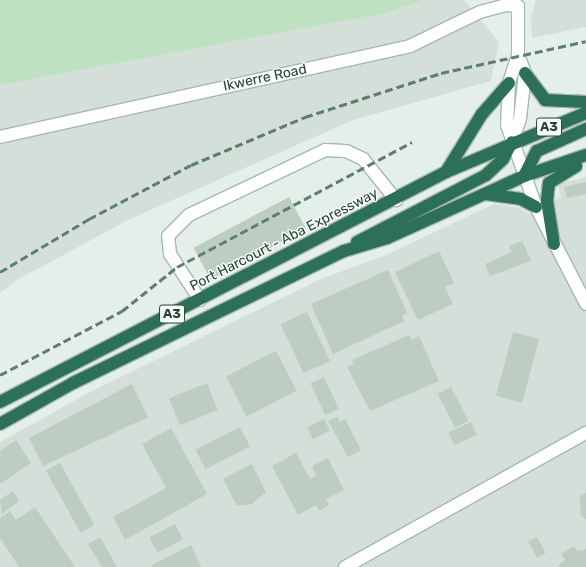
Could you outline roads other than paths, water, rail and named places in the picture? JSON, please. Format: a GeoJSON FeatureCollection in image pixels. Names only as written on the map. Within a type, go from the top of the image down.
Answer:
{"type":"FeatureCollection","features":[{"type":"Feature","properties":{"kind":"highway"},"geometry":{"type":"LineString","coordinates":[[525,73],[545,100],[586,102]]}},
{"type":"Feature","properties":{"kind":"highway"},"geometry":{"type":"LineString","coordinates":[[446,172],[482,114],[509,83]]}},
{"type":"Feature","properties":{"kind":"highway","name":"Port Harcourt - Aba Expressway"},"geometry":{"type":"LineString","coordinates":[[0,402],[396,200],[446,172],[512,142],[586,113]]}},
{"type":"Feature","properties":{"kind":"highway"},"geometry":{"type":"LineString","coordinates":[[524,176],[537,151],[586,129]]}},
{"type":"Feature","properties":{"kind":"highway"},"geometry":{"type":"LineString","coordinates":[[344,251],[379,228],[486,175],[503,159],[512,142]]}},
{"type":"Feature","properties":{"kind":"highway","name":"A3"},"geometry":{"type":"LineString","coordinates":[[0,424],[73,383],[344,251],[394,235],[524,176],[586,155]]}},
{"type":"Feature","properties":{"kind":"highway"},"geometry":{"type":"LineString","coordinates":[[554,244],[547,201],[549,183],[586,161]]}},
{"type":"Feature","properties":{"kind":"highway"},"geometry":{"type":"LineString","coordinates":[[483,194],[521,199],[536,207]]}},
{"type":"Feature","properties":{"kind":"street"},"geometry":{"type":"LineString","coordinates":[[520,3],[518,55],[509,83],[507,125],[536,207],[586,304]]}},
{"type":"Feature","properties":{"kind":"street","name":"Ikwerre Road"},"geometry":{"type":"LineString","coordinates":[[0,137],[410,46],[480,12],[520,3]]}},
{"type":"Feature","properties":{"kind":"street"},"geometry":{"type":"LineString","coordinates":[[512,142],[520,119],[525,73],[518,55]]}},
{"type":"Feature","properties":{"kind":"street"},"geometry":{"type":"LineString","coordinates":[[200,300],[170,254],[168,236],[189,215],[325,150],[346,152],[363,159],[396,200]]}},
{"type":"Feature","properties":{"kind":"street"},"geometry":{"type":"LineString","coordinates":[[345,567],[586,433]]}},
{"type":"Feature","properties":{"kind":"railway"},"geometry":{"type":"LineString","coordinates":[[0,272],[89,219],[191,165],[305,117],[441,73],[586,41]]}},
{"type":"Feature","properties":{"kind":"railway"},"geometry":{"type":"LineString","coordinates":[[0,375],[122,311],[177,267],[412,142]]}}]}
